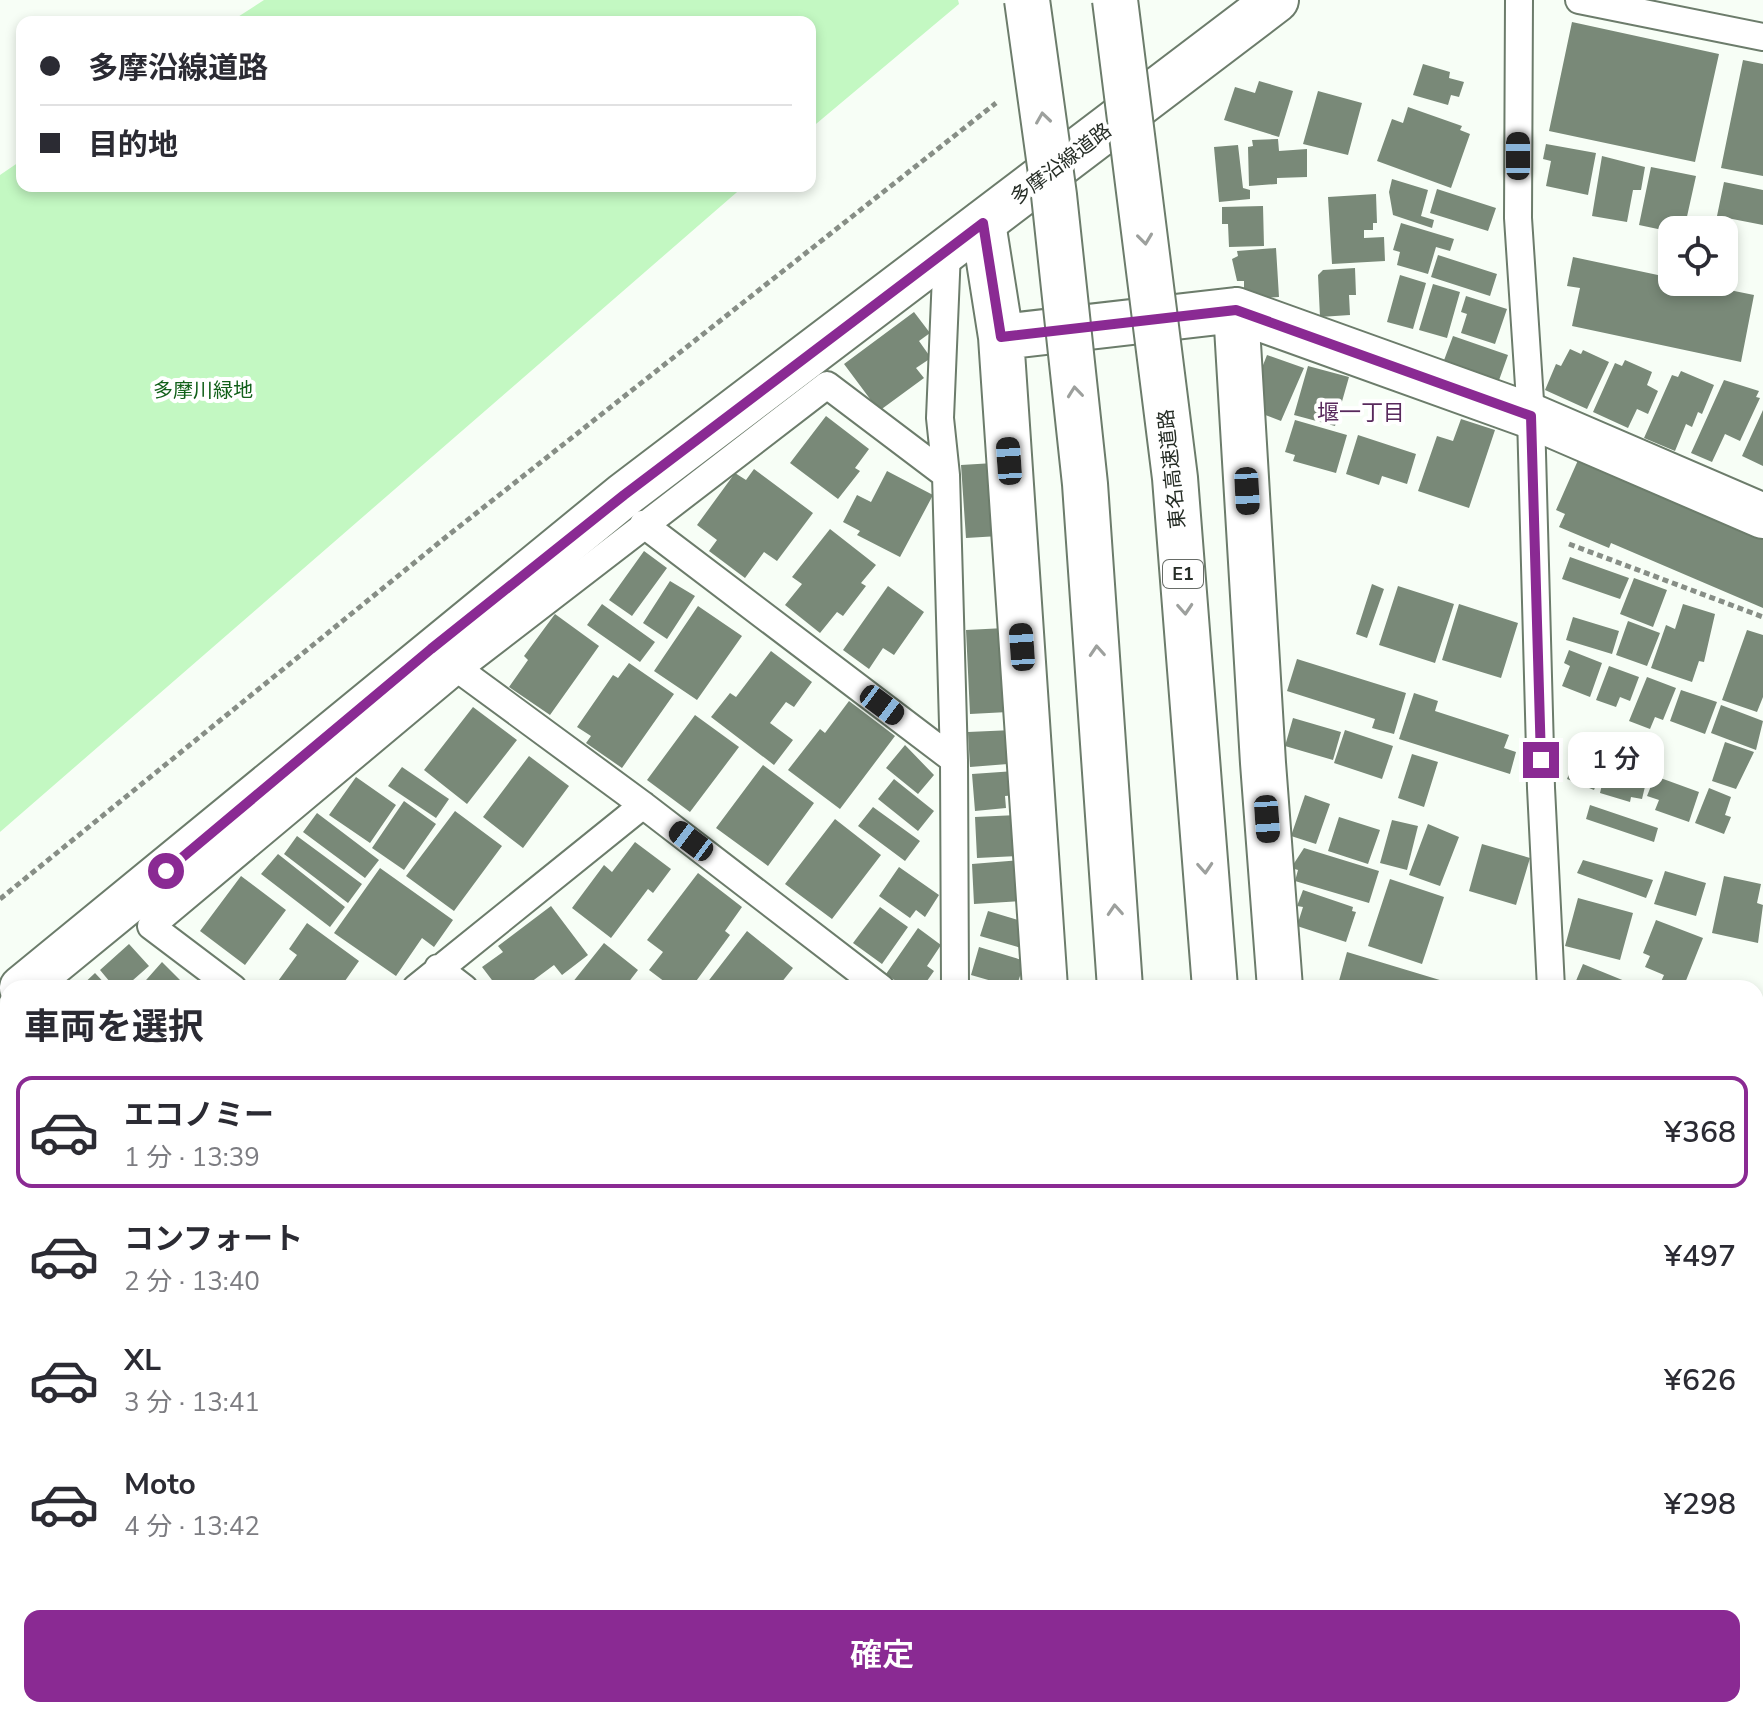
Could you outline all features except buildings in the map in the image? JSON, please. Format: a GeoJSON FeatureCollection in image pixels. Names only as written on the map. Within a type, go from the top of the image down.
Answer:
{"type":"FeatureCollection","features":[{"type":"Feature","properties":{"kind":"main road"},"geometry":{"type":"LineString","coordinates":[[1027,0],[1054,195],[1085,484],[1119,980]]}},
{"type":"Feature","properties":{"kind":"main road","name":"東名高速道路"},"geometry":{"type":"LineString","coordinates":[[1115,0],[1175,478],[1214,980]]}},
{"type":"Feature","properties":{"kind":"main road","name":"多摩沿線道路"},"geometry":{"type":"LineString","coordinates":[[32,980],[600,514],[1276,0]]}},
{"type":"Feature","properties":{"kind":"main road"},"geometry":{"type":"LineString","coordinates":[[983,223],[1001,337],[1044,980]]}},
{"type":"Feature","properties":{"kind":"main road"},"geometry":{"type":"LineString","coordinates":[[1001,337],[1236,310],[1531,416],[1763,516]]}},
{"type":"Feature","properties":{"kind":"main road"},"geometry":{"type":"LineString","coordinates":[[1236,310],[1279,980]]}},
{"type":"Feature","properties":{"kind":"lane"},"geometry":{"type":"LineString","coordinates":[[1519,0],[1518,218],[1531,416],[1551,980]]}},
{"type":"Feature","properties":{"kind":"lane"},"geometry":{"type":"LineString","coordinates":[[1579,0],[1763,37]]}},
{"type":"Feature","properties":{"kind":"lane"},"geometry":{"type":"LineString","coordinates":[[947,251],[940,418],[946,475],[954,760],[955,980]]}},
{"type":"Feature","properties":{"kind":"lane"},"geometry":{"type":"LineString","coordinates":[[222,980],[151,926],[458,669],[827,385],[946,475]]}},
{"type":"Feature","properties":{"kind":"lane"},"geometry":{"type":"LineString","coordinates":[[643,524],[954,760]]}},
{"type":"Feature","properties":{"kind":"lane"},"geometry":{"type":"LineString","coordinates":[[458,669],[643,805],[871,980]]}},
{"type":"Feature","properties":{"kind":"lane"},"geometry":{"type":"LineString","coordinates":[[425,980],[643,805]]}},
{"type":"Feature","properties":{"kind":"lane"},"geometry":{"type":"LineString","coordinates":[[438,968],[454,980]]}},
{"type":"Feature","properties":{"kind":"path"},"geometry":{"type":"LineString","coordinates":[[0,899],[446,537],[1008,94]]}},
{"type":"Feature","properties":{"kind":"path"},"geometry":{"type":"LineString","coordinates":[[1534,531],[1763,617]]}},
{"type":"Feature","properties":{"kind":"green space"},"geometry":{"type":"Polygon","coordinates":[[[264,0],[958,0],[959,4],[816,124],[816,16],[239,16],[264,0]]]}},
{"type":"Feature","properties":{"kind":"green space","name":"多摩川緑地"},"geometry":{"type":"Polygon","coordinates":[[[16,164],[16,192],[737,192],[0,832],[0,175],[16,164]]]}},
{"type":"Feature","properties":{"kind":"district","name":"堰一丁目"},"geometry":{"type":"Point","coordinates":[1361,413]}},
{"type":"Feature","properties":{"kind":"route"},"geometry":{"type":"LineString","coordinates":[[166,871],[431,649],[624,495],[983,223],[1001,337],[1236,310],[1531,416],[1541,760]]}}]}
